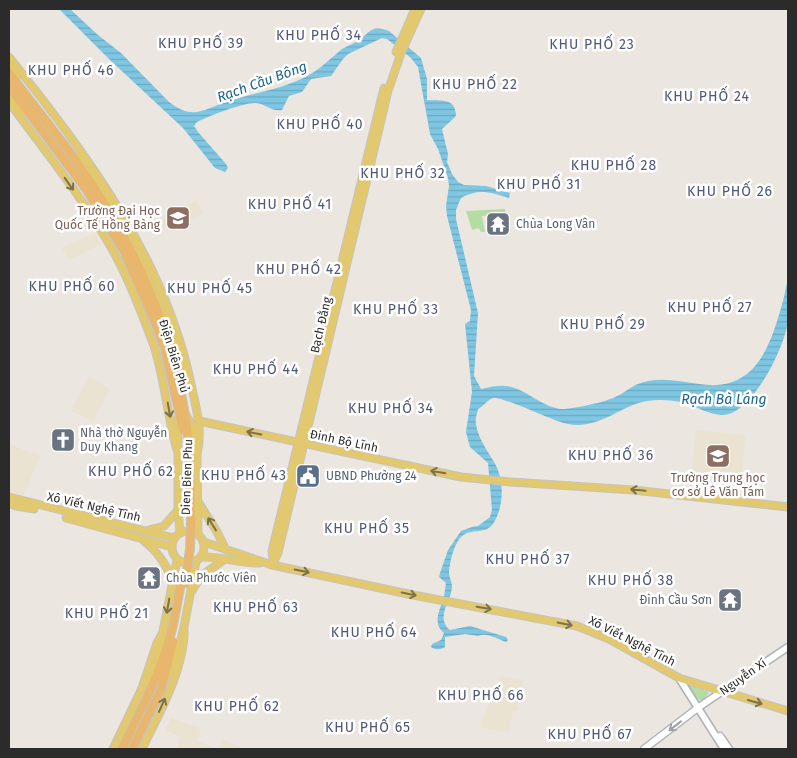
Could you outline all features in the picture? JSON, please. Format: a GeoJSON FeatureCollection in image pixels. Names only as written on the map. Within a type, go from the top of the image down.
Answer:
{"type":"FeatureCollection","features":[{"type":"Feature","properties":{"kind":"highway","name":"Điện Biên Phủ"},"geometry":{"type":"LineString","coordinates":[[9,70],[87,176],[121,230],[163,325],[171,348],[180,386],[182,413]]}},
{"type":"Feature","properties":{"kind":"highway","name":"Điện Biên Phủ"},"geometry":{"type":"LineString","coordinates":[[9,86],[86,189],[124,251],[160,334],[168,361],[176,402]]}},
{"type":"Feature","properties":{"kind":"highway"},"geometry":{"type":"LineString","coordinates":[[132,749],[160,679],[176,630],[190,549],[190,482],[185,425],[182,413],[176,402]]}},
{"type":"Feature","properties":{"kind":"highway"},"geometry":{"type":"LineString","coordinates":[[122,749],[146,701],[160,679]]}},
{"type":"Feature","properties":{"kind":"main road","name":"Bạch Đằng"},"geometry":{"type":"LineString","coordinates":[[273,563],[278,553],[384,89],[414,9]]}},
{"type":"Feature","properties":{"kind":"main road","name":"Bạch Đằng"},"geometry":{"type":"LineString","coordinates":[[404,39],[421,9]]}},
{"type":"Feature","properties":{"kind":"main road","name":"Điện Biên Phủ"},"geometry":{"type":"LineString","coordinates":[[9,57],[100,178],[143,249],[184,354],[198,421]]}},
{"type":"Feature","properties":{"kind":"main road","name":"Điện Biên Phủ"},"geometry":{"type":"LineString","coordinates":[[9,93],[86,194],[103,218],[120,249],[160,344],[176,402]]}},
{"type":"Feature","properties":{"kind":"main road","name":"Điện Biên Phủ"},"geometry":{"type":"LineString","coordinates":[[9,102],[57,166],[108,242],[127,281],[160,366],[178,450]]}},
{"type":"Feature","properties":{"kind":"main road","name":"Điện Biên Phủ"},"geometry":{"type":"LineString","coordinates":[[178,450],[182,413]]}},
{"type":"Feature","properties":{"kind":"main road","name":"Điện Biên Phủ"},"geometry":{"type":"LineString","coordinates":[[182,413],[191,424],[197,454]]}},
{"type":"Feature","properties":{"kind":"main road","name":"Đinh Bộ Lĩnh"},"geometry":{"type":"LineString","coordinates":[[198,421],[426,470],[486,479],[633,490],[788,507]]}},
{"type":"Feature","properties":{"kind":"main road","name":"Dien Bien Phu"},"geometry":{"type":"LineString","coordinates":[[198,421],[200,443],[197,454],[198,534]]}},
{"type":"Feature","properties":{"kind":"main road","name":"Dien Bien Phu"},"geometry":{"type":"LineString","coordinates":[[177,536],[178,450]]}},
{"type":"Feature","properties":{"kind":"main road"},"geometry":{"type":"LineString","coordinates":[[178,489],[181,496],[182,523],[197,524]]}},
{"type":"Feature","properties":{"kind":"main road","name":"Xô Viết Nghệ Tĩnh"},"geometry":{"type":"LineString","coordinates":[[9,497],[64,512],[146,531],[177,536]]}},
{"type":"Feature","properties":{"kind":"main road"},"geometry":{"type":"LineString","coordinates":[[197,499],[226,550]]}},
{"type":"Feature","properties":{"kind":"main road","name":"Xô Viết Nghệ Tĩnh"},"geometry":{"type":"LineString","coordinates":[[9,503],[172,547]]}},
{"type":"Feature","properties":{"kind":"main road"},"geometry":{"type":"LineString","coordinates":[[146,531],[164,526],[178,510]]}},
{"type":"Feature","properties":{"kind":"main road"},"geometry":{"type":"LineString","coordinates":[[146,701],[162,645],[177,560],[172,547],[177,536],[190,531],[198,534],[205,547],[202,556],[196,562],[186,564],[177,560]]}},
{"type":"Feature","properties":{"kind":"main road"},"geometry":{"type":"LineString","coordinates":[[139,538],[154,549],[173,577]]}},
{"type":"Feature","properties":{"kind":"main road"},"geometry":{"type":"LineString","coordinates":[[204,542],[242,554],[262,563]]}},
{"type":"Feature","properties":{"kind":"main road"},"geometry":{"type":"LineString","coordinates":[[202,556],[250,563],[273,563]]}},
{"type":"Feature","properties":{"kind":"main road"},"geometry":{"type":"LineString","coordinates":[[190,594],[201,576],[225,559]]}},
{"type":"Feature","properties":{"kind":"main road"},"geometry":{"type":"LineString","coordinates":[[160,679],[169,674],[184,625],[196,562]]}},
{"type":"Feature","properties":{"kind":"main road","name":"Xô Viết Nghệ Tĩnh"},"geometry":{"type":"LineString","coordinates":[[273,563],[438,600],[577,626],[609,639],[679,678],[724,749]]}},
{"type":"Feature","properties":{"kind":"main road"},"geometry":{"type":"LineString","coordinates":[[142,749],[166,696],[184,643],[182,613],[189,579],[186,576],[173,577]]}},
{"type":"Feature","properties":{"kind":"main road"},"geometry":{"type":"LineString","coordinates":[[113,749],[142,688],[163,631]]}},
{"type":"Feature","properties":{"kind":"main road","name":"Nguyễn Xí"},"geometry":{"type":"LineString","coordinates":[[644,749],[698,708],[788,647]]}},
{"type":"Feature","properties":{"kind":"main road"},"geometry":{"type":"LineString","coordinates":[[679,678],[788,711]]}},
{"type":"Feature","properties":{"kind":"main road","name":"Xô Viết Nghệ Tĩnh"},"geometry":{"type":"LineString","coordinates":[[698,708],[729,749]]}},
{"type":"Feature","properties":{"kind":"shaded area","name":"Trường Đại Học Quốc Tế Hồng Bàng"},"geometry":{"type":"Polygon","coordinates":[[[197,200],[203,213],[175,230],[170,223],[151,234],[150,232],[157,223],[169,213],[173,214],[197,200]]]}},
{"type":"Feature","properties":{"kind":"shaded area"},"geometry":{"type":"Polygon","coordinates":[[[95,233],[101,244],[70,260],[61,248],[95,233]]]}},
{"type":"Feature","properties":{"kind":"shaded area"},"geometry":{"type":"Polygon","coordinates":[[[89,376],[110,389],[93,421],[71,411],[89,376]]]}},
{"type":"Feature","properties":{"kind":"shaded area","name":"Trường Trung học cơ sở Lê Văn Tám"},"geometry":{"type":"Polygon","coordinates":[[[696,430],[746,435],[741,482],[691,477],[696,430]]]}},
{"type":"Feature","properties":{"kind":"shaded area"},"geometry":{"type":"Polygon","coordinates":[[[9,444],[40,456],[23,497],[9,491],[9,444]]]}},
{"type":"Feature","properties":{"kind":"shaded area"},"geometry":{"type":"Polygon","coordinates":[[[501,676],[523,680],[517,711],[513,711],[508,733],[479,727],[501,676]]]}},
{"type":"Feature","properties":{"kind":"shaded area"},"geometry":{"type":"Polygon","coordinates":[[[171,718],[201,728],[197,741],[218,749],[176,749],[181,737],[165,730],[171,718]]]}},
{"type":"Feature","properties":{"kind":"shaded area"},"geometry":{"type":"Polygon","coordinates":[[[222,739],[241,747],[240,749],[219,749],[222,739]]]}},
{"type":"Feature","properties":{"kind":"green space"},"geometry":{"type":"Polygon","coordinates":[[[505,209],[505,214],[482,216],[485,232],[481,232],[479,228],[472,230],[466,211],[505,209]]]}},
{"type":"Feature","properties":{"kind":"green space"},"geometry":{"type":"Polygon","coordinates":[[[687,684],[709,692],[705,699],[700,700],[695,697],[687,684]]]}},
{"type":"Feature","properties":{"kind":"water","name":"Rạch Bà Láng"},"geometry":{"type":"Polygon","coordinates":[[[59,9],[70,9],[121,53],[169,102],[178,108],[192,112],[199,112],[300,80],[321,67],[342,49],[361,39],[374,29],[389,31],[421,58],[427,79],[427,100],[448,102],[454,106],[456,113],[455,117],[442,129],[448,154],[447,162],[452,174],[458,182],[464,185],[486,186],[510,193],[509,198],[490,193],[473,193],[461,198],[456,210],[456,219],[478,313],[474,376],[481,389],[507,386],[517,389],[547,405],[565,409],[610,399],[635,385],[653,380],[718,385],[734,381],[747,374],[758,363],[766,350],[778,318],[788,279],[788,321],[773,363],[755,393],[744,405],[732,413],[721,415],[707,412],[685,403],[661,400],[637,404],[599,421],[579,425],[561,422],[498,398],[491,399],[478,409],[477,429],[483,444],[498,469],[502,493],[501,502],[497,517],[490,527],[482,531],[470,532],[462,536],[457,543],[450,563],[449,574],[452,587],[445,609],[444,620],[450,630],[470,626],[506,637],[508,640],[506,642],[488,635],[465,634],[445,637],[445,647],[433,648],[431,647],[432,644],[441,640],[444,633],[438,625],[438,621],[446,583],[439,577],[448,550],[461,531],[478,526],[490,517],[492,510],[488,463],[470,447],[466,432],[472,392],[465,324],[470,321],[471,310],[447,216],[448,178],[438,149],[430,134],[418,67],[411,58],[387,39],[382,38],[348,54],[331,76],[311,79],[302,92],[289,96],[282,110],[275,110],[255,103],[226,110],[197,122],[194,126],[198,132],[226,164],[228,168],[225,172],[215,168],[183,128],[59,9]]]}},
{"type":"Feature","properties":{"kind":"place","name":"Trường Đại Học Quốc Tế Hồng Bàng"},"geometry":{"type":"Point","coordinates":[178,218]}},
{"type":"Feature","properties":{"kind":"place","name":"Chùa Long Vân"},"geometry":{"type":"Point","coordinates":[498,224]}},
{"type":"Feature","properties":{"kind":"place","name":"Nhà thờ Nguyễn Duy Khang"},"geometry":{"type":"Point","coordinates":[63,440]}},
{"type":"Feature","properties":{"kind":"place","name":"Trường Trung học cơ sở Lê Văn Tám"},"geometry":{"type":"Point","coordinates":[718,456]}},
{"type":"Feature","properties":{"kind":"place","name":"UBND Phường 24"},"geometry":{"type":"Point","coordinates":[308,476]}},
{"type":"Feature","properties":{"kind":"place","name":"Chùa Phước Viên"},"geometry":{"type":"Point","coordinates":[149,578]}},
{"type":"Feature","properties":{"kind":"place","name":"Đình Cầu Sơn"},"geometry":{"type":"Point","coordinates":[730,600]}},
{"type":"Feature","properties":{"kind":"district","name":"KHU PHỐ 34"},"geometry":{"type":"Point","coordinates":[319,35]}},
{"type":"Feature","properties":{"kind":"district","name":"KHU PHỐ 39"},"geometry":{"type":"Point","coordinates":[201,43]}},
{"type":"Feature","properties":{"kind":"district","name":"KHU PHỐ 23"},"geometry":{"type":"Point","coordinates":[592,44]}},
{"type":"Feature","properties":{"kind":"district","name":"KHU PHỐ 46"},"geometry":{"type":"Point","coordinates":[71,70]}},
{"type":"Feature","properties":{"kind":"district","name":"KHU PHỐ 22"},"geometry":{"type":"Point","coordinates":[475,84]}},
{"type":"Feature","properties":{"kind":"district","name":"KHU PHỐ 24"},"geometry":{"type":"Point","coordinates":[707,96]}},
{"type":"Feature","properties":{"kind":"district","name":"KHU PHỐ 40"},"geometry":{"type":"Point","coordinates":[320,124]}},
{"type":"Feature","properties":{"kind":"district","name":"KHU PHỐ 28"},"geometry":{"type":"Point","coordinates":[614,165]}},
{"type":"Feature","properties":{"kind":"district","name":"KHU PHỐ 32"},"geometry":{"type":"Point","coordinates":[403,173]}},
{"type":"Feature","properties":{"kind":"district","name":"KHU PHỐ 31"},"geometry":{"type":"Point","coordinates":[539,184]}},
{"type":"Feature","properties":{"kind":"district","name":"KHU PHỐ 26"},"geometry":{"type":"Point","coordinates":[730,191]}},
{"type":"Feature","properties":{"kind":"district","name":"KHU PHỐ 41"},"geometry":{"type":"Point","coordinates":[290,204]}},
{"type":"Feature","properties":{"kind":"district","name":"KHU PHỐ 42"},"geometry":{"type":"Point","coordinates":[299,269]}},
{"type":"Feature","properties":{"kind":"district","name":"KHU PHỐ 60"},"geometry":{"type":"Point","coordinates":[72,286]}},
{"type":"Feature","properties":{"kind":"district","name":"KHU PHỐ 45"},"geometry":{"type":"Point","coordinates":[210,288]}},
{"type":"Feature","properties":{"kind":"district","name":"KHU PHỐ 27"},"geometry":{"type":"Point","coordinates":[710,307]}},
{"type":"Feature","properties":{"kind":"district","name":"KHU PHỐ 33"},"geometry":{"type":"Point","coordinates":[396,309]}},
{"type":"Feature","properties":{"kind":"district","name":"KHU PHỐ 29"},"geometry":{"type":"Point","coordinates":[603,324]}},
{"type":"Feature","properties":{"kind":"district","name":"KHU PHỐ 44"},"geometry":{"type":"Point","coordinates":[256,369]}},
{"type":"Feature","properties":{"kind":"district","name":"KHU PHỐ 34"},"geometry":{"type":"Point","coordinates":[391,408]}},
{"type":"Feature","properties":{"kind":"district","name":"KHU PHỐ 36"},"geometry":{"type":"Point","coordinates":[611,455]}},
{"type":"Feature","properties":{"kind":"district","name":"KHU PHỐ 62"},"geometry":{"type":"Point","coordinates":[131,471]}},
{"type":"Feature","properties":{"kind":"district","name":"KHU PHỐ 43"},"geometry":{"type":"Point","coordinates":[244,475]}},
{"type":"Feature","properties":{"kind":"district","name":"KHU PHỐ 35"},"geometry":{"type":"Point","coordinates":[367,528]}},
{"type":"Feature","properties":{"kind":"district","name":"KHU PHỐ 37"},"geometry":{"type":"Point","coordinates":[528,559]}},
{"type":"Feature","properties":{"kind":"district","name":"KHU PHỐ 38"},"geometry":{"type":"Point","coordinates":[631,580]}},
{"type":"Feature","properties":{"kind":"district","name":"KHU PHỐ 63"},"geometry":{"type":"Point","coordinates":[256,607]}},
{"type":"Feature","properties":{"kind":"district","name":"KHU PHỐ 21"},"geometry":{"type":"Point","coordinates":[107,613]}},
{"type":"Feature","properties":{"kind":"district","name":"KHU PHỐ 64"},"geometry":{"type":"Point","coordinates":[374,632]}},
{"type":"Feature","properties":{"kind":"district","name":"KHU PHỐ 66"},"geometry":{"type":"Point","coordinates":[481,695]}},
{"type":"Feature","properties":{"kind":"district","name":"KHU PHỐ 62"},"geometry":{"type":"Point","coordinates":[237,706]}},
{"type":"Feature","properties":{"kind":"district","name":"KHU PHỐ 65"},"geometry":{"type":"Point","coordinates":[368,727]}},
{"type":"Feature","properties":{"kind":"district","name":"KHU PHỐ 67"},"geometry":{"type":"Point","coordinates":[590,734]}},
{"type":"Feature","properties":{"kind":"water label","name":"Rạch Cầu Bông"},"geometry":{"type":"Point","coordinates":[262,82]}}]}
